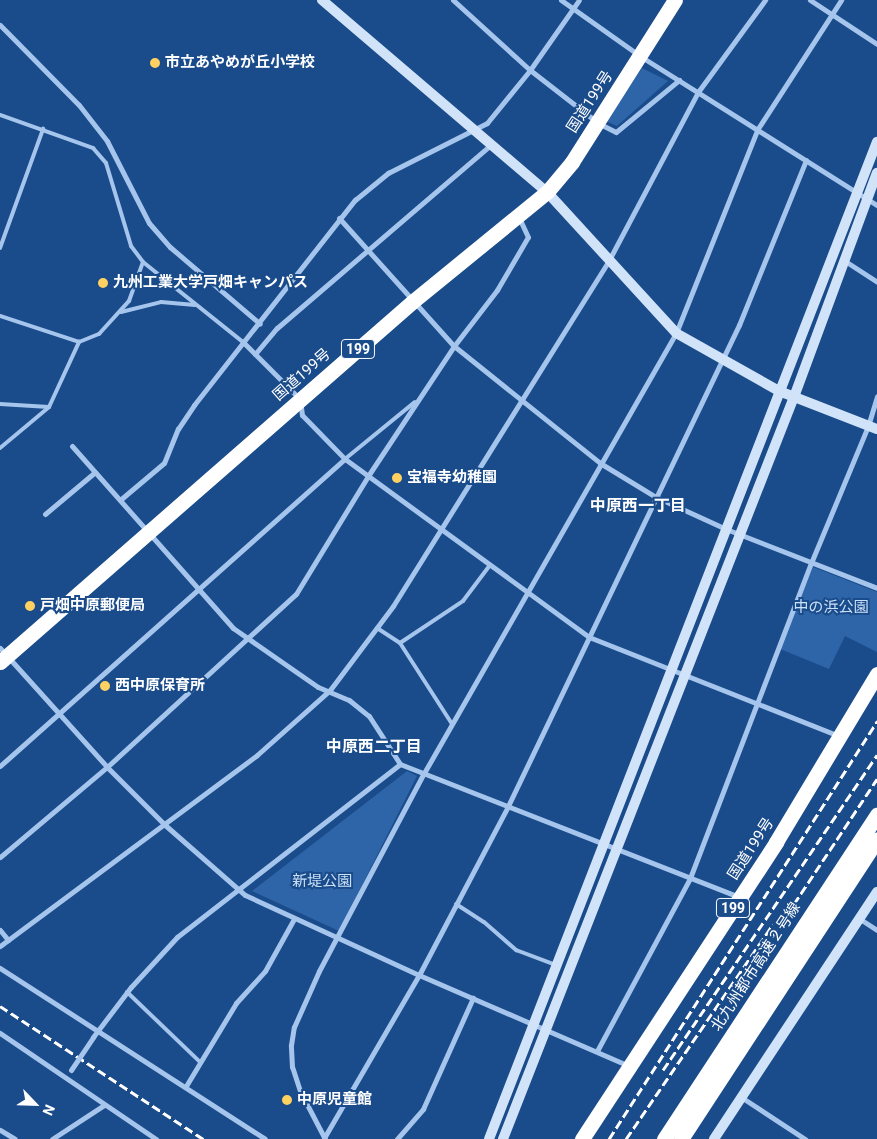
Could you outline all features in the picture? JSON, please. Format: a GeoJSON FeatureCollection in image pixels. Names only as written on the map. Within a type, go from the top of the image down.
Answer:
{"type":"FeatureCollection","features":[{"type":"Feature","properties":{"kind":"highway","name":"国道199号"},"geometry":{"type":"LineString","coordinates":[[2,656],[150,532],[412,302],[546,192],[598,123],[675,0]]}},
{"type":"Feature","properties":{"kind":"highway","name":"国道199号"},"geometry":{"type":"LineString","coordinates":[[582,1139],[740,897],[877,674]]}},
{"type":"Feature","properties":{"kind":"highway","name":"北九州都市高速２号線"},"geometry":{"type":"LineString","coordinates":[[664,1139],[877,815]]}},
{"type":"Feature","properties":{"kind":"highway"},"geometry":{"type":"LineString","coordinates":[[864,858],[877,839]]}},
{"type":"Feature","properties":{"kind":"highway"},"geometry":{"type":"LineString","coordinates":[[864,858],[877,843]]}},
{"type":"Feature","properties":{"kind":"highway","name":"北九州都市高速２号線"},"geometry":{"type":"LineString","coordinates":[[681,1139],[864,858]]}},
{"type":"Feature","properties":{"kind":"street"},"geometry":{"type":"LineString","coordinates":[[322,0],[476,130],[546,192],[676,333],[722,361],[779,391],[872,428]]}},
{"type":"Feature","properties":{"kind":"street"},"geometry":{"type":"LineString","coordinates":[[454,0],[530,70],[598,123],[616,132],[679,80]]}},
{"type":"Feature","properties":{"kind":"street"},"geometry":{"type":"LineString","coordinates":[[561,0],[640,56],[877,205]]}},
{"type":"Feature","properties":{"kind":"street"},"geometry":{"type":"LineString","coordinates":[[120,500],[164,463],[178,429],[194,405],[245,344],[339,218],[372,184],[388,173],[487,123],[530,70],[579,0]]}},
{"type":"Feature","properties":{"kind":"street"},"geometry":{"type":"LineString","coordinates":[[0,946],[165,826],[257,755],[330,690],[377,628],[610,260],[698,92],[765,0]]}},
{"type":"Feature","properties":{"kind":"street"},"geometry":{"type":"LineString","coordinates":[[810,0],[877,44]]}},
{"type":"Feature","properties":{"kind":"street"},"geometry":{"type":"LineString","coordinates":[[324,1139],[300,1091],[292,1067],[291,1045],[294,1027],[337,939],[424,773],[526,591],[676,333],[757,130],[840,0]]}},
{"type":"Feature","properties":{"kind":"street"},"geometry":{"type":"LineString","coordinates":[[0,25],[79,105],[107,141],[149,223],[170,247],[260,324]]}},
{"type":"Feature","properties":{"kind":"street"},"geometry":{"type":"LineString","coordinates":[[489,1139],[877,142]]}},
{"type":"Feature","properties":{"kind":"street"},"geometry":{"type":"LineString","coordinates":[[255,354],[277,328],[492,144]]}},
{"type":"Feature","properties":{"kind":"street"},"geometry":{"type":"LineString","coordinates":[[324,1139],[419,976],[508,806],[722,361],[806,160]]}},
{"type":"Feature","properties":{"kind":"street"},"geometry":{"type":"LineString","coordinates":[[503,1139],[794,397],[877,174]]}},
{"type":"Feature","properties":{"kind":"street"},"geometry":{"type":"LineString","coordinates":[[0,857],[106,767],[296,594],[368,476],[454,346],[497,290],[528,237],[518,214]]}},
{"type":"Feature","properties":{"kind":"street"},"geometry":{"type":"LineString","coordinates":[[339,218],[412,302],[454,346],[600,463],[656,498],[726,529],[877,588]]}},
{"type":"Feature","properties":{"kind":"street"},"geometry":{"type":"LineString","coordinates":[[845,261],[877,282]]}},
{"type":"Feature","properties":{"kind":"street"},"geometry":{"type":"LineString","coordinates":[[245,344],[300,399],[302,415],[345,459],[589,637],[685,673],[840,736]]}},
{"type":"Feature","properties":{"kind":"street"},"geometry":{"type":"LineString","coordinates":[[597,1051],[690,878],[759,704],[811,563],[872,428],[877,396]]}},
{"type":"Feature","properties":{"kind":"street"},"geometry":{"type":"LineString","coordinates":[[72,446],[233,628],[318,688],[330,690],[369,716],[400,764],[740,897]]}},
{"type":"Feature","properties":{"kind":"street"},"geometry":{"type":"LineString","coordinates":[[0,766],[61,714],[345,459]]}},
{"type":"Feature","properties":{"kind":"street"},"geometry":{"type":"LineString","coordinates":[[46,514],[95,472]]}},
{"type":"Feature","properties":{"kind":"street"},"geometry":{"type":"LineString","coordinates":[[2,656],[61,714],[106,767],[165,826],[236,890],[294,919],[419,976],[534,1023],[630,1066]]}},
{"type":"Feature","properties":{"kind":"street"},"geometry":{"type":"LineString","coordinates":[[66,1078],[97,1031],[127,992],[176,937],[400,764]]}},
{"type":"Feature","properties":{"kind":"street"},"geometry":{"type":"LineString","coordinates":[[714,1139],[877,892]]}},
{"type":"Feature","properties":{"kind":"street"},"geometry":{"type":"LineString","coordinates":[[186,1086],[236,1003],[265,971],[294,919]]}},
{"type":"Feature","properties":{"kind":"street"},"geometry":{"type":"LineString","coordinates":[[859,919],[877,930]]}},
{"type":"Feature","properties":{"kind":"street"},"geometry":{"type":"LineString","coordinates":[[0,930],[8,940]]}},
{"type":"Feature","properties":{"kind":"street"},"geometry":{"type":"LineString","coordinates":[[0,968],[266,1139]]}},
{"type":"Feature","properties":{"kind":"street"},"geometry":{"type":"LineString","coordinates":[[398,1139],[423,1109],[473,998]]}},
{"type":"Feature","properties":{"kind":"street"},"geometry":{"type":"LineString","coordinates":[[0,1034],[156,1139]]}},
{"type":"Feature","properties":{"kind":"street"},"geometry":{"type":"LineString","coordinates":[[740,1097],[805,1139]]}},
{"type":"Feature","properties":{"kind":"street"},"geometry":{"type":"LineString","coordinates":[[52,1139],[104,1104]]}},
{"type":"Feature","properties":{"kind":"street"},"geometry":{"type":"LineString","coordinates":[[0,1130],[15,1139]]}},
{"type":"Feature","properties":{"kind":"lane"},"geometry":{"type":"LineString","coordinates":[[0,114],[93,148],[106,164],[131,246],[143,262],[245,344]]}},
{"type":"Feature","properties":{"kind":"lane"},"geometry":{"type":"LineString","coordinates":[[0,248],[42,129]]}},
{"type":"Feature","properties":{"kind":"lane"},"geometry":{"type":"LineString","coordinates":[[0,316],[79,342],[99,334],[129,301],[143,262]]}},
{"type":"Feature","properties":{"kind":"lane"},"geometry":{"type":"LineString","coordinates":[[120,312],[161,302],[195,305]]}},
{"type":"Feature","properties":{"kind":"lane"},"geometry":{"type":"LineString","coordinates":[[0,448],[49,407],[79,342]]}},
{"type":"Feature","properties":{"kind":"lane"},"geometry":{"type":"LineString","coordinates":[[345,459],[421,397]]}},
{"type":"Feature","properties":{"kind":"lane"},"geometry":{"type":"LineString","coordinates":[[0,404],[49,407]]}},
{"type":"Feature","properties":{"kind":"lane"},"geometry":{"type":"LineString","coordinates":[[400,643],[463,601],[490,565]]}},
{"type":"Feature","properties":{"kind":"lane"},"geometry":{"type":"LineString","coordinates":[[377,628],[400,643],[452,724]]}},
{"type":"Feature","properties":{"kind":"lane"},"geometry":{"type":"LineString","coordinates":[[456,904],[484,922],[516,950],[556,965]]}},
{"type":"Feature","properties":{"kind":"lane"},"geometry":{"type":"LineString","coordinates":[[127,992],[200,1062]]}},
{"type":"Feature","properties":{"kind":"green space"},"geometry":{"type":"Polygon","coordinates":[[[642,68],[668,81],[617,126],[606,121],[642,68]]]}},
{"type":"Feature","properties":{"kind":"green space","name":"中の浜公園"},"geometry":{"type":"Polygon","coordinates":[[[813,567],[877,592],[877,652],[845,636],[829,669],[780,649],[813,567]]]}},
{"type":"Feature","properties":{"kind":"green space","name":"新堤公園"},"geometry":{"type":"Polygon","coordinates":[[[407,771],[417,776],[339,931],[252,891],[407,771]]]}},
{"type":"Feature","properties":{"kind":"railway"},"geometry":{"type":"LineString","coordinates":[[609,1139],[877,721]]}},
{"type":"Feature","properties":{"kind":"railway"},"geometry":{"type":"LineString","coordinates":[[663,1070],[877,755]]}},
{"type":"Feature","properties":{"kind":"railway"},"geometry":{"type":"LineString","coordinates":[[772,937],[877,779]]}},
{"type":"Feature","properties":{"kind":"railway"},"geometry":{"type":"LineString","coordinates":[[626,1139],[773,924]]}},
{"type":"Feature","properties":{"kind":"railway"},"geometry":{"type":"LineString","coordinates":[[0,1006],[203,1139]]}},
{"type":"Feature","properties":{"kind":"place","name":"市立あやめが丘小学校"},"geometry":{"type":"Point","coordinates":[155,63]}},
{"type":"Feature","properties":{"kind":"place","name":"九州工業大学戸畑キャンパス"},"geometry":{"type":"Point","coordinates":[103,283]}},
{"type":"Feature","properties":{"kind":"place","name":"宝福寺幼稚園"},"geometry":{"type":"Point","coordinates":[397,478]}},
{"type":"Feature","properties":{"kind":"place","name":"戸畑中原郵便局"},"geometry":{"type":"Point","coordinates":[30,606]}},
{"type":"Feature","properties":{"kind":"place","name":"西中原保育所"},"geometry":{"type":"Point","coordinates":[105,686]}},
{"type":"Feature","properties":{"kind":"place","name":"中原児童館"},"geometry":{"type":"Point","coordinates":[287,1100]}},
{"type":"Feature","properties":{"kind":"district","name":"中原西一丁目"},"geometry":{"type":"Point","coordinates":[638,506]}},
{"type":"Feature","properties":{"kind":"district","name":"中原西二丁目"},"geometry":{"type":"Point","coordinates":[374,747]}}]}
